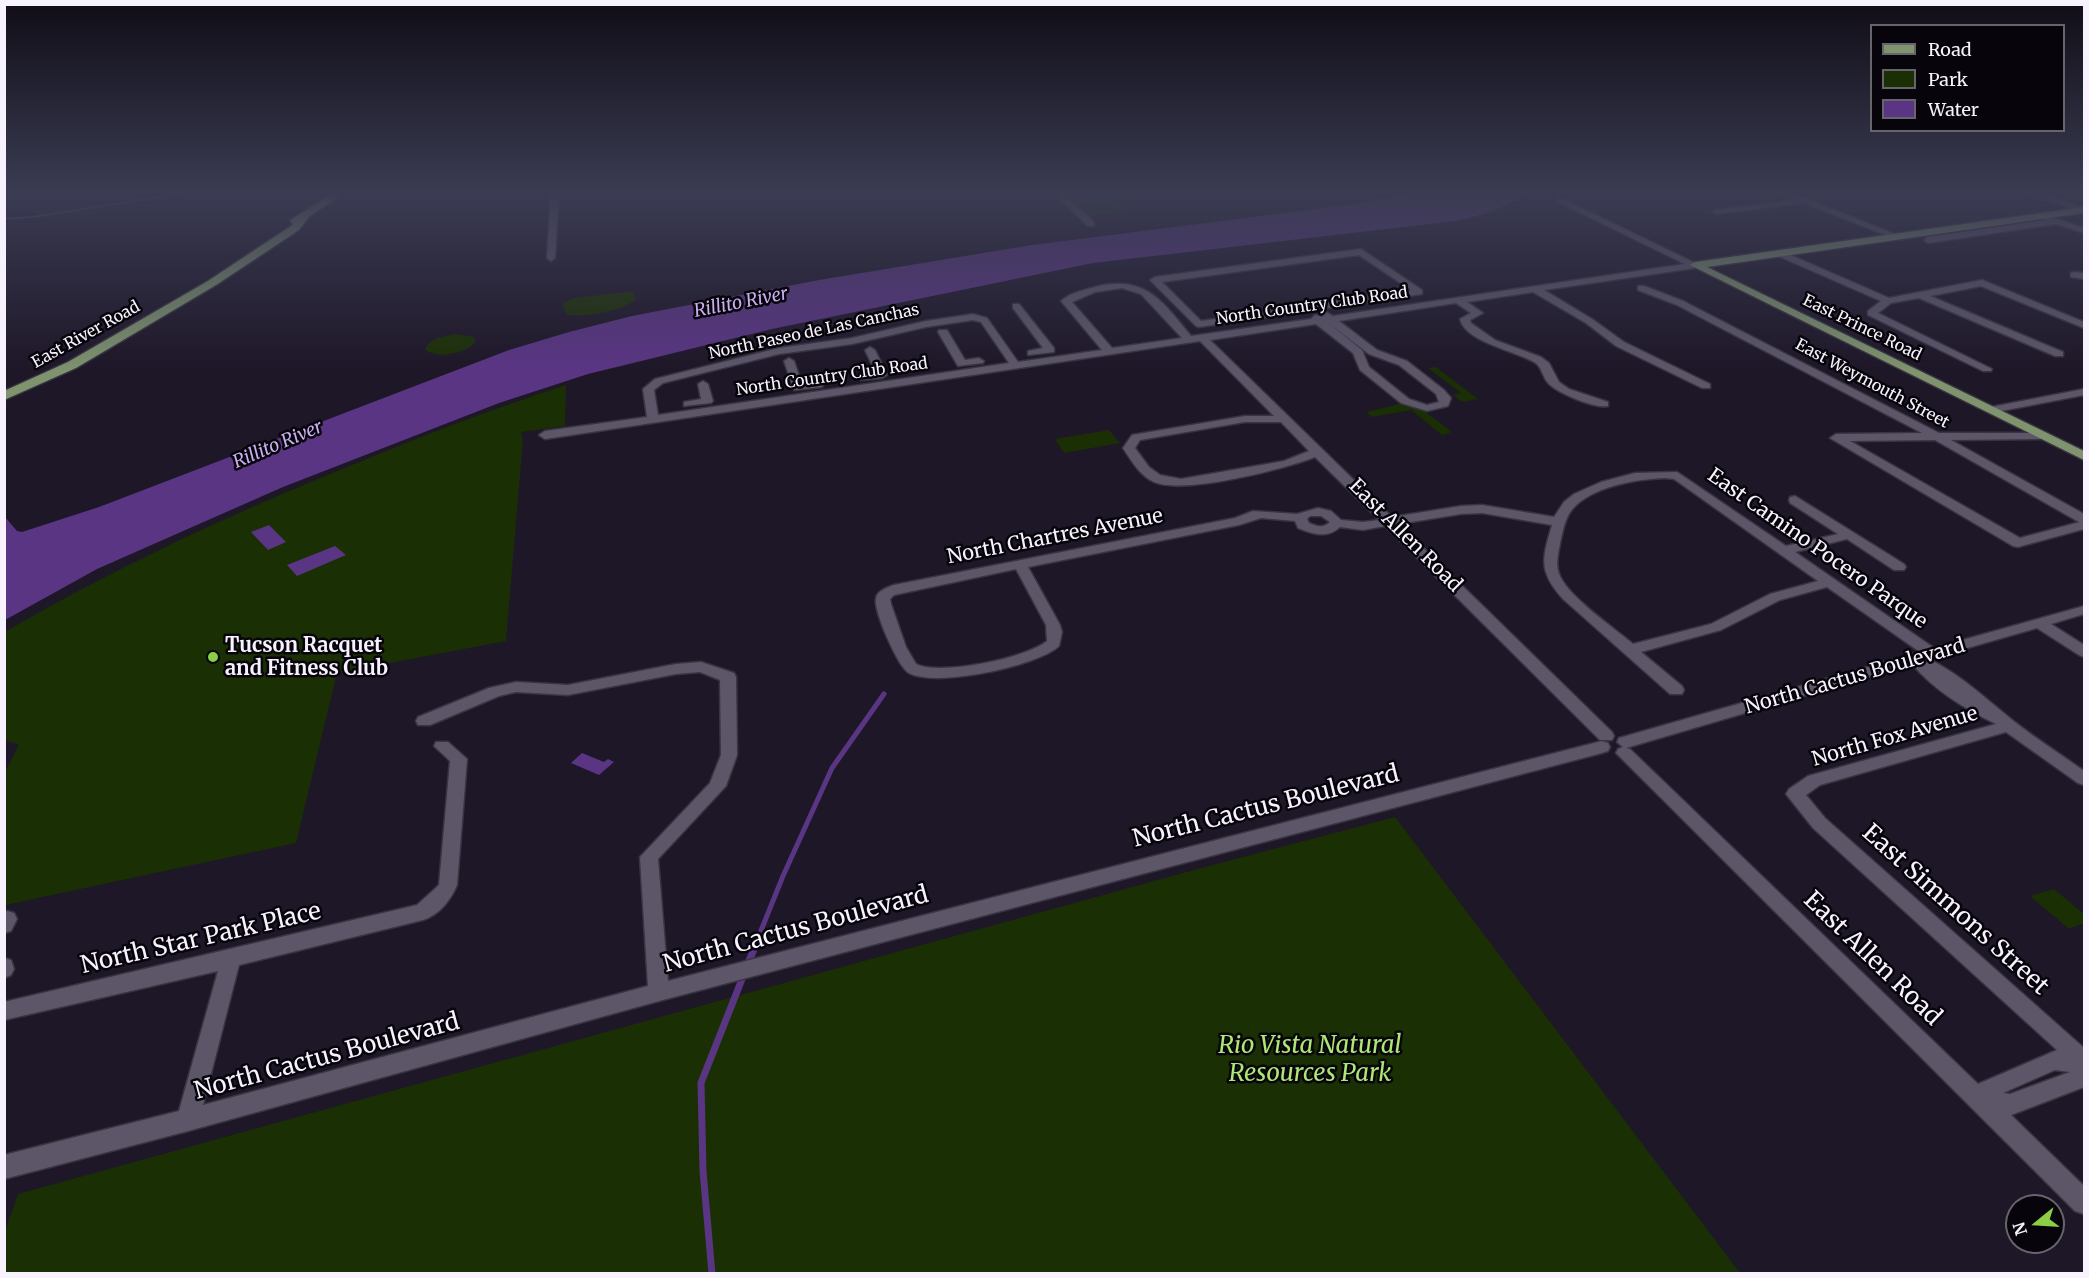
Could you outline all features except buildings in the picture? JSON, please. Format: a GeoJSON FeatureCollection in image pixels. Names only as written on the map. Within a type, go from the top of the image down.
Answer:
{"type":"FeatureCollection","features":[{"type":"Feature","properties":{"kind":"main road","name":"East River Road"},"geometry":{"type":"LineString","coordinates":[[4,396],[72,365],[221,277],[259,252]]}},
{"type":"Feature","properties":{"kind":"main road","name":"North Country Club Road"},"geometry":{"type":"LineString","coordinates":[[1695,265],[1788,252]]}},
{"type":"Feature","properties":{"kind":"main road"},"geometry":{"type":"LineString","coordinates":[[1737,259],[1728,267],[1731,275],[1755,294]]}},
{"type":"Feature","properties":{"kind":"main road","name":"East Prince Road"},"geometry":{"type":"LineString","coordinates":[[1695,265],[2085,456]]}},
{"type":"Feature","properties":{"kind":"street"},"geometry":{"type":"LineString","coordinates":[[551,252],[551,258]]}},
{"type":"Feature","properties":{"kind":"street"},"geometry":{"type":"LineString","coordinates":[[1361,252],[1419,292],[1305,310],[1199,324],[1155,280],[1361,252]]}},
{"type":"Feature","properties":{"kind":"street","name":"East Prince Road"},"geometry":{"type":"LineString","coordinates":[[1667,252],[1695,265]]}},
{"type":"Feature","properties":{"kind":"street"},"geometry":{"type":"LineString","coordinates":[[1779,253],[1888,301]]}},
{"type":"Feature","properties":{"kind":"street","name":"North Country Club Road"},"geometry":{"type":"LineString","coordinates":[[545,435],[652,414],[1013,361],[1196,339],[1695,265]]}},
{"type":"Feature","properties":{"kind":"street"},"geometry":{"type":"LineString","coordinates":[[2074,275],[2085,276]]}},
{"type":"Feature","properties":{"kind":"street"},"geometry":{"type":"LineString","coordinates":[[1987,369],[1871,313],[1888,301],[1982,284],[2085,325]]}},
{"type":"Feature","properties":{"kind":"street","name":"East Allen Road"},"geometry":{"type":"LineString","coordinates":[[1109,351],[1066,301],[1088,292],[1118,286],[1141,289],[1286,419],[1390,521],[1604,741]]}},
{"type":"Feature","properties":{"kind":"street","name":"East Weymouth Street"},"geometry":{"type":"LineString","coordinates":[[1641,288],[1680,303],[1936,436],[2085,519]]}},
{"type":"Feature","properties":{"kind":"street"},"geometry":{"type":"LineString","coordinates":[[1535,289],[1589,321],[1620,344],[1706,386]]}},
{"type":"Feature","properties":{"kind":"street"},"geometry":{"type":"LineString","coordinates":[[1922,296],[2059,354]]}},
{"type":"Feature","properties":{"kind":"street"},"geometry":{"type":"LineString","coordinates":[[1458,300],[1478,313],[1465,319],[1466,324],[1491,342],[1537,359],[1545,365],[1555,384],[1572,393],[1604,404]]}},
{"type":"Feature","properties":{"kind":"street"},"geometry":{"type":"LineString","coordinates":[[943,332],[962,364],[1013,361],[1050,350],[1016,306]]}},
{"type":"Feature","properties":{"kind":"street"},"geometry":{"type":"LineString","coordinates":[[1305,310],[1358,352],[1364,368],[1406,401],[1427,408],[1444,404],[1445,398],[1440,392],[1402,363],[1373,352],[1316,308]]}},
{"type":"Feature","properties":{"kind":"street","name":"North Paseo de Las Canchas"},"geometry":{"type":"LineString","coordinates":[[652,414],[648,389],[659,381],[779,351],[852,341],[949,320],[973,317],[984,320],[1013,361]]}},
{"type":"Feature","properties":{"kind":"street"},"geometry":{"type":"LineString","coordinates":[[789,361],[798,388],[838,387],[882,375],[870,350]]}},
{"type":"Feature","properties":{"kind":"street"},"geometry":{"type":"LineString","coordinates":[[652,414],[707,401],[703,384]]}},
{"type":"Feature","properties":{"kind":"street"},"geometry":{"type":"LineString","coordinates":[[1991,410],[2085,392]]}},
{"type":"Feature","properties":{"kind":"street"},"geometry":{"type":"LineString","coordinates":[[1286,419],[1245,419],[1136,437],[1129,448],[1153,479],[1167,483],[1182,483],[1287,464],[1318,451]]}},
{"type":"Feature","properties":{"kind":"street"},"geometry":{"type":"LineString","coordinates":[[2040,435],[2022,440],[1965,441],[1936,436],[1836,438],[2019,543],[2085,525]]}},
{"type":"Feature","properties":{"kind":"street","name":"East Camino Pocero Parque"},"geometry":{"type":"LineString","coordinates":[[1558,522],[1568,506],[1585,492],[1652,474],[1677,476],[1934,655]]}},
{"type":"Feature","properties":{"kind":"street"},"geometry":{"type":"LineString","coordinates":[[1795,500],[1899,567]]}},
{"type":"Feature","properties":{"kind":"street","name":"North Chartres Avenue"},"geometry":{"type":"LineString","coordinates":[[1300,519],[1304,514],[1319,512],[1329,515],[1337,523],[1363,526],[1461,510],[1482,509],[1558,522]]}},
{"type":"Feature","properties":{"kind":"street","name":"North Chartres Avenue"},"geometry":{"type":"LineString","coordinates":[[1020,564],[1053,625],[1054,643],[1036,655],[936,676],[912,670],[906,662],[883,598],[889,592],[899,588],[1020,564],[1239,521],[1255,524],[1271,521],[1275,516],[1300,519]]}},
{"type":"Feature","properties":{"kind":"street","name":"North Chartres Avenue"},"geometry":{"type":"LineString","coordinates":[[1300,519],[1303,525],[1318,531],[1329,530],[1337,523]]}},
{"type":"Feature","properties":{"kind":"street"},"geometry":{"type":"LineString","coordinates":[[1558,522],[1548,566],[1556,582],[1676,690]]}},
{"type":"Feature","properties":{"kind":"street"},"geometry":{"type":"LineString","coordinates":[[1785,550],[1849,535]]}},
{"type":"Feature","properties":{"kind":"street"},"geometry":{"type":"LineString","coordinates":[[1630,650],[1716,627],[1775,597],[1832,582]]}},
{"type":"Feature","properties":{"kind":"street","name":"North Cactus Boulevard"},"geometry":{"type":"LineString","coordinates":[[1624,748],[2085,610]]}},
{"type":"Feature","properties":{"kind":"street"},"geometry":{"type":"LineString","coordinates":[[2039,623],[2085,652]]}},
{"type":"Feature","properties":{"kind":"street"},"geometry":{"type":"LineString","coordinates":[[1916,659],[1938,670],[1988,706],[2006,723],[2085,779]]}},
{"type":"Feature","properties":{"kind":"street"},"geometry":{"type":"LineString","coordinates":[[424,721],[495,692],[516,687],[568,690],[671,669],[701,667],[728,677],[729,755],[717,786],[649,857],[659,992]]}},
{"type":"Feature","properties":{"kind":"street","name":"North Fox Avenue"},"geometry":{"type":"LineString","coordinates":[[1795,794],[1814,780],[2006,723]]}},
{"type":"Feature","properties":{"kind":"street"},"geometry":{"type":"LineString","coordinates":[[1604,741],[1611,753],[1624,748]]}},
{"type":"Feature","properties":{"kind":"street","name":"North Cactus Boulevard"},"geometry":{"type":"LineString","coordinates":[[4,1167],[188,1120],[659,992],[1604,741]]}},
{"type":"Feature","properties":{"kind":"street","name":"North Star Park Place"},"geometry":{"type":"LineString","coordinates":[[4,1011],[409,916],[440,904],[448,885],[459,759],[442,746]]}},
{"type":"Feature","properties":{"kind":"street","name":"East Allen Road"},"geometry":{"type":"LineString","coordinates":[[1624,748],[2085,1202]]}},
{"type":"Feature","properties":{"kind":"street","name":"East Simmons Street"},"geometry":{"type":"LineString","coordinates":[[1795,794],[1819,823],[2085,1062]]}},
{"type":"Feature","properties":{"kind":"street"},"geometry":{"type":"LineString","coordinates":[[188,1120],[231,959]]}},
{"type":"Feature","properties":{"kind":"street"},"geometry":{"type":"LineString","coordinates":[[1979,1098],[1989,1088],[2054,1060],[2085,1062]]}},
{"type":"Feature","properties":{"kind":"street"},"geometry":{"type":"LineString","coordinates":[[1979,1098],[2010,1105],[2077,1080],[2085,1071]]}},
{"type":"Feature","properties":{"kind":"green space"},"geometry":{"type":"Polygon","coordinates":[[[633,291],[636,300],[612,311],[567,315],[562,303],[575,298],[633,291]]]}},
{"type":"Feature","properties":{"kind":"green space"},"geometry":{"type":"Polygon","coordinates":[[[456,334],[474,337],[475,343],[464,350],[444,355],[425,350],[433,340],[456,334]]]}},
{"type":"Feature","properties":{"kind":"green space"},"geometry":{"type":"Polygon","coordinates":[[[1436,367],[1478,399],[1462,402],[1453,395],[1461,393],[1428,368],[1436,367]]]}},
{"type":"Feature","properties":{"kind":"green space","name":"Tucson Racquet and Fitness Club"},"geometry":{"type":"Polygon","coordinates":[[[566,385],[565,426],[521,432],[523,440],[506,641],[337,673],[296,843],[5,905],[5,772],[19,745],[5,740],[5,632],[128,565],[254,506],[424,436],[566,385]]]}},
{"type":"Feature","properties":{"kind":"green space"},"geometry":{"type":"Polygon","coordinates":[[[1400,404],[1424,411],[1452,432],[1442,435],[1411,410],[1372,417],[1366,412],[1400,404]]]}},
{"type":"Feature","properties":{"kind":"green space"},"geometry":{"type":"Polygon","coordinates":[[[1109,430],[1120,443],[1064,453],[1055,439],[1109,430]]]}},
{"type":"Feature","properties":{"kind":"green space","name":"Rio Vista Natural Resources Park"},"geometry":{"type":"Polygon","coordinates":[[[1395,817],[1740,1273],[5,1273],[5,1231],[18,1194],[1205,867],[1395,817]]]}},
{"type":"Feature","properties":{"kind":"green space"},"geometry":{"type":"Polygon","coordinates":[[[2054,889],[2084,914],[2084,923],[2069,929],[2030,896],[2054,889]]]}},
{"type":"Feature","properties":{"kind":"water","name":"Rillito River"},"geometry":{"type":"Polygon","coordinates":[[[992,252],[1191,252],[1093,263],[772,329],[588,374],[499,403],[283,487],[97,569],[5,620],[5,517],[17,531],[22,532],[99,507],[509,350],[569,332],[632,316],[819,280],[992,252]]]}},
{"type":"Feature","properties":{"kind":"water"},"geometry":{"type":"Polygon","coordinates":[[[269,525],[286,542],[268,550],[251,532],[269,525]]]}},
{"type":"Feature","properties":{"kind":"water"},"geometry":{"type":"Polygon","coordinates":[[[335,546],[346,555],[297,576],[287,565],[335,546]]]}},
{"type":"Feature","properties":{"kind":"water"},"geometry":{"type":"Polygon","coordinates":[[[582,753],[604,762],[608,759],[614,762],[599,775],[571,763],[582,753]]]}},
{"type":"Feature","properties":{"kind":"waterway"},"geometry":{"type":"LineString","coordinates":[[754,948],[783,876],[832,768],[884,694]]}},
{"type":"Feature","properties":{"kind":"waterway"},"geometry":{"type":"LineString","coordinates":[[748,963],[755,947]]}},
{"type":"Feature","properties":{"kind":"waterway"},"geometry":{"type":"LineString","coordinates":[[712,1274],[703,1171],[701,1083],[744,974]]}},
{"type":"Feature","properties":{"kind":"place","name":"Tucson Racquet and Fitness Club"},"geometry":{"type":"Point","coordinates":[213,657]}}]}
